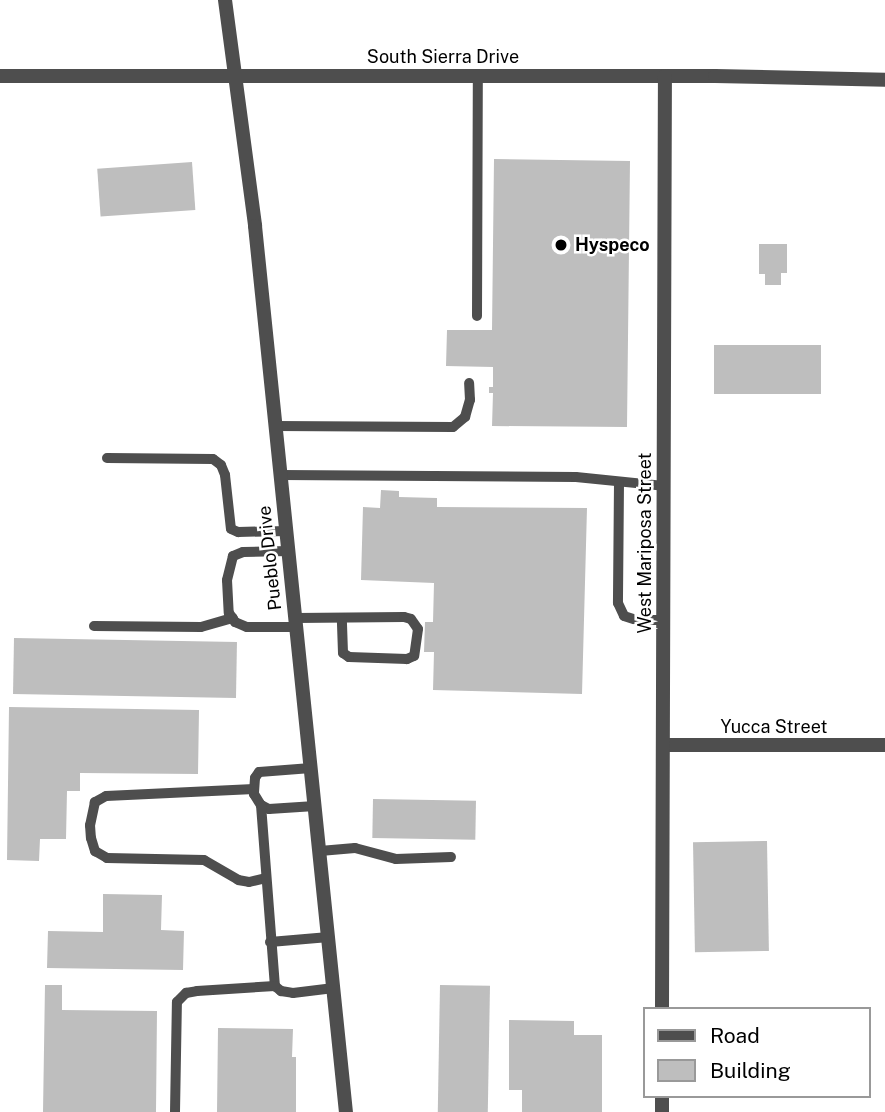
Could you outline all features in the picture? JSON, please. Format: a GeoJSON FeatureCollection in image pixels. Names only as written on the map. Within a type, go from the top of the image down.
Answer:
{"type":"FeatureCollection","features":[{"type":"Feature","properties":{"kind":"street","name":"Pueblo Drive"},"geometry":{"type":"LineString","coordinates":[[225,0],[276,426],[346,1112]]}},
{"type":"Feature","properties":{"kind":"street","name":"South Sierra Drive"},"geometry":{"type":"LineString","coordinates":[[0,76],[664,76],[885,80]]}},
{"type":"Feature","properties":{"kind":"street","name":"West Mariposa Street"},"geometry":{"type":"LineString","coordinates":[[662,1007],[664,76]]}},
{"type":"Feature","properties":{"kind":"street","name":"Yucca Street"},"geometry":{"type":"LineString","coordinates":[[663,745],[885,745]]}},
{"type":"Feature","properties":{"kind":"lane"},"geometry":{"type":"LineString","coordinates":[[477,316],[478,76]]}},
{"type":"Feature","properties":{"kind":"lane"},"geometry":{"type":"LineString","coordinates":[[276,426],[453,427],[465,418],[470,400],[469,383]]}},
{"type":"Feature","properties":{"kind":"lane"},"geometry":{"type":"LineString","coordinates":[[107,458],[213,459],[221,465],[225,475],[231,529],[238,532],[287,531]]}},
{"type":"Feature","properties":{"kind":"lane"},"geometry":{"type":"LineString","coordinates":[[281,475],[576,477],[664,486]]}},
{"type":"Feature","properties":{"kind":"lane"},"geometry":{"type":"LineString","coordinates":[[619,483],[618,603],[624,616],[636,620],[664,620]]}},
{"type":"Feature","properties":{"kind":"lane"},"geometry":{"type":"LineString","coordinates":[[289,551],[243,552],[233,556],[227,580],[229,612],[233,618],[247,627],[342,618],[411,619],[418,628],[414,656],[407,659],[349,657],[343,653],[342,618]]}},
{"type":"Feature","properties":{"kind":"lane"},"geometry":{"type":"LineString","coordinates":[[94,626],[201,626],[233,618]]}},
{"type":"Feature","properties":{"kind":"lane"},"geometry":{"type":"LineString","coordinates":[[275,986],[261,805],[254,789],[255,778],[260,772],[312,768]]}},
{"type":"Feature","properties":{"kind":"lane"},"geometry":{"type":"LineString","coordinates":[[254,789],[106,796],[95,802],[90,825],[95,851],[107,858],[125,861],[186,859],[212,863],[238,880],[249,882],[266,878]]}},
{"type":"Feature","properties":{"kind":"lane"},"geometry":{"type":"LineString","coordinates":[[261,805],[275,810],[316,806]]}},
{"type":"Feature","properties":{"kind":"lane"},"geometry":{"type":"LineString","coordinates":[[320,851],[355,848],[396,859],[451,857]]}},
{"type":"Feature","properties":{"kind":"lane"},"geometry":{"type":"LineString","coordinates":[[270,942],[329,937]]}},
{"type":"Feature","properties":{"kind":"lane"},"geometry":{"type":"LineString","coordinates":[[175,1112],[177,1002],[186,993],[275,986],[281,991],[293,993],[334,988]]}},
{"type":"Feature","properties":{"kind":"building","name":"Hyspeco"},"geometry":{"type":"Polygon","coordinates":[[[494,159],[630,161],[627,427],[492,426],[493,393],[489,393],[489,387],[493,387],[493,367],[446,366],[447,330],[492,330],[494,159]]]}},
{"type":"Feature","properties":{"kind":"building"},"geometry":{"type":"Polygon","coordinates":[[[192,162],[195,210],[101,217],[97,169],[192,162]]]}},
{"type":"Feature","properties":{"kind":"building"},"geometry":{"type":"Polygon","coordinates":[[[759,244],[787,244],[787,273],[781,273],[781,285],[765,285],[765,274],[759,274],[759,244]]]}},
{"type":"Feature","properties":{"kind":"building"},"geometry":{"type":"Polygon","coordinates":[[[714,345],[821,345],[821,394],[714,394],[714,345]]]}},
{"type":"Feature","properties":{"kind":"building"},"geometry":{"type":"Polygon","coordinates":[[[381,490],[399,491],[399,497],[437,498],[437,507],[587,508],[582,694],[433,690],[434,652],[424,652],[425,622],[433,622],[434,583],[361,580],[363,507],[380,508],[381,490]]]}},
{"type":"Feature","properties":{"kind":"building"},"geometry":{"type":"Polygon","coordinates":[[[14,638],[237,642],[236,698],[13,694],[14,638]]]}},
{"type":"Feature","properties":{"kind":"building"},"geometry":{"type":"Polygon","coordinates":[[[9,707],[199,710],[198,774],[80,773],[80,791],[67,791],[66,839],[40,839],[39,861],[7,860],[9,707]]]}},
{"type":"Feature","properties":{"kind":"building"},"geometry":{"type":"Polygon","coordinates":[[[373,799],[476,801],[475,840],[372,838],[373,799]]]}},
{"type":"Feature","properties":{"kind":"building"},"geometry":{"type":"Polygon","coordinates":[[[767,841],[769,951],[695,952],[693,842],[767,841]]]}},
{"type":"Feature","properties":{"kind":"building"},"geometry":{"type":"Polygon","coordinates":[[[103,894],[162,895],[161,930],[184,931],[183,970],[47,968],[48,931],[103,932],[103,894]]]}},
{"type":"Feature","properties":{"kind":"building"},"geometry":{"type":"Polygon","coordinates":[[[45,985],[62,985],[62,1010],[157,1011],[156,1112],[43,1112],[45,985]]]}},
{"type":"Feature","properties":{"kind":"building"},"geometry":{"type":"Polygon","coordinates":[[[440,985],[490,986],[488,1112],[438,1112],[440,985]]]}},
{"type":"Feature","properties":{"kind":"building"},"geometry":{"type":"Polygon","coordinates":[[[509,1020],[574,1021],[574,1035],[602,1035],[602,1112],[522,1112],[522,1090],[509,1090],[509,1020]]]}},
{"type":"Feature","properties":{"kind":"building"},"geometry":{"type":"Polygon","coordinates":[[[218,1028],[293,1029],[296,1112],[217,1112],[218,1028]]]}},
{"type":"Feature","properties":{"kind":"place","name":"Hyspeco"},"geometry":{"type":"Point","coordinates":[561,245]}}]}
